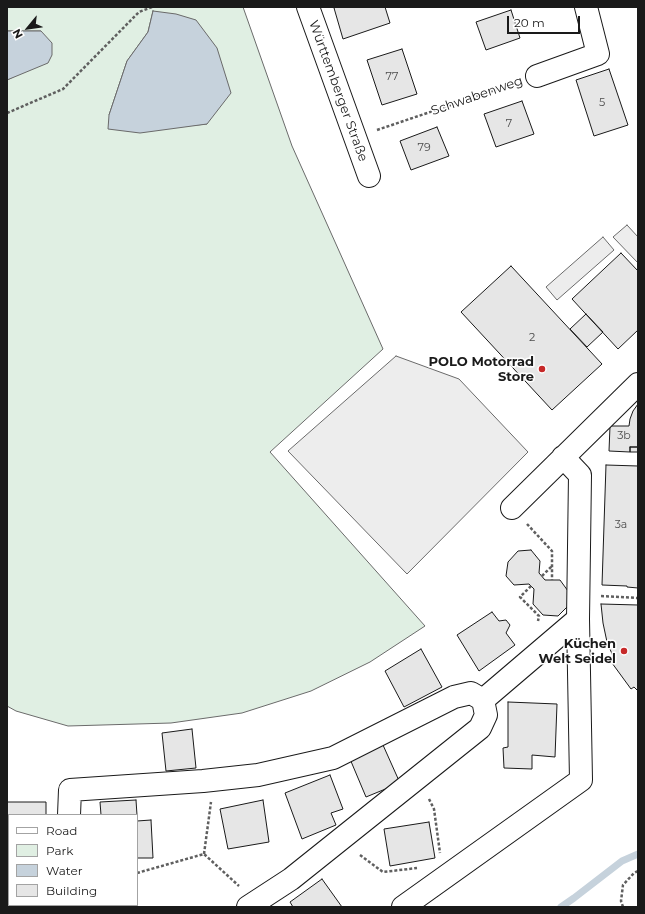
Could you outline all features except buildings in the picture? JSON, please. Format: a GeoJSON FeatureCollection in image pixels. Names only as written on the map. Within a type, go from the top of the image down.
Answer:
{"type":"FeatureCollection","features":[{"type":"Feature","properties":{"kind":"street","name":"Württemberger Straße"},"geometry":{"type":"LineString","coordinates":[[308,7],[369,176]]}},
{"type":"Feature","properties":{"kind":"street","name":"Schwabenweg"},"geometry":{"type":"LineString","coordinates":[[537,76],[598,54],[586,7]]}},
{"type":"Feature","properties":{"kind":"street"},"geometry":{"type":"LineString","coordinates":[[512,508],[638,384]]}},
{"type":"Feature","properties":{"kind":"street"},"geometry":{"type":"LineString","coordinates":[[403,907],[581,780],[578,619],[580,475],[563,457]]}},
{"type":"Feature","properties":{"kind":"street"},"geometry":{"type":"LineString","coordinates":[[483,700],[578,619]]}},
{"type":"Feature","properties":{"kind":"street"},"geometry":{"type":"LineString","coordinates":[[69,814],[70,790],[214,780],[258,775],[333,758],[454,697],[471,693],[483,700],[486,715],[480,728],[291,879],[252,904]]}},
{"type":"Feature","properties":{"kind":"path"},"geometry":{"type":"LineString","coordinates":[[7,113],[63,89],[139,12],[152,7]]}},
{"type":"Feature","properties":{"kind":"path","name":"Schwabenweg"},"geometry":{"type":"LineString","coordinates":[[356,137],[537,76]]}},
{"type":"Feature","properties":{"kind":"path"},"geometry":{"type":"LineString","coordinates":[[512,508],[552,551],[552,580]]}},
{"type":"Feature","properties":{"kind":"path"},"geometry":{"type":"LineString","coordinates":[[542,576],[552,566]]}},
{"type":"Feature","properties":{"kind":"path"},"geometry":{"type":"LineString","coordinates":[[531,586],[520,597],[538,616]]}},
{"type":"Feature","properties":{"kind":"path"},"geometry":{"type":"LineString","coordinates":[[603,596],[638,598]]}},
{"type":"Feature","properties":{"kind":"path"},"geometry":{"type":"LineString","coordinates":[[204,854],[214,780]]}},
{"type":"Feature","properties":{"kind":"path"},"geometry":{"type":"LineString","coordinates":[[414,780],[426,794],[434,809],[441,858]]}},
{"type":"Feature","properties":{"kind":"path"},"geometry":{"type":"LineString","coordinates":[[343,837],[362,858],[383,872],[418,868]]}},
{"type":"Feature","properties":{"kind":"path"},"geometry":{"type":"LineString","coordinates":[[138,873],[204,854]]}},
{"type":"Feature","properties":{"kind":"path"},"geometry":{"type":"LineString","coordinates":[[204,854],[252,904]]}},
{"type":"Feature","properties":{"kind":"path"},"geometry":{"type":"LineString","coordinates":[[623,907],[621,901],[623,885],[634,873],[638,871]]}},
{"type":"Feature","properties":{"kind":"green space"},"geometry":{"type":"Polygon","coordinates":[[[7,7],[243,7],[292,146],[383,349],[270,452],[425,626],[370,662],[311,691],[242,713],[171,723],[68,726],[16,711],[7,706],[7,80],[19,74],[41,31],[7,31],[7,7]],[[153,11],[148,32],[127,61],[109,115],[175,127],[207,124],[153,11]]]}},
{"type":"Feature","properties":{"kind":"shaded area"},"geometry":{"type":"Polygon","coordinates":[[[627,225],[638,237],[638,263],[613,237],[627,225]]]}},
{"type":"Feature","properties":{"kind":"shaded area"},"geometry":{"type":"Polygon","coordinates":[[[603,237],[614,250],[557,300],[546,287],[603,237]]]}},
{"type":"Feature","properties":{"kind":"shaded area"},"geometry":{"type":"Polygon","coordinates":[[[396,356],[459,379],[528,452],[407,574],[288,451],[396,356]]]}},
{"type":"Feature","properties":{"kind":"water"},"geometry":{"type":"Polygon","coordinates":[[[153,11],[176,14],[196,20],[217,48],[231,93],[207,124],[140,133],[108,129],[109,115],[127,61],[148,32],[153,11]]]}},
{"type":"Feature","properties":{"kind":"water"},"geometry":{"type":"Polygon","coordinates":[[[7,31],[41,31],[52,43],[52,55],[48,63],[7,80],[7,31]]]}},
{"type":"Feature","properties":{"kind":"waterway"},"geometry":{"type":"LineString","coordinates":[[561,907],[622,861],[638,854]]}},
{"type":"Feature","properties":{"kind":"place","name":"POLO Motorrad Store"},"geometry":{"type":"Point","coordinates":[542,369]}},
{"type":"Feature","properties":{"kind":"place","name":"Küchen Welt Seidel"},"geometry":{"type":"Point","coordinates":[624,651]}}]}
